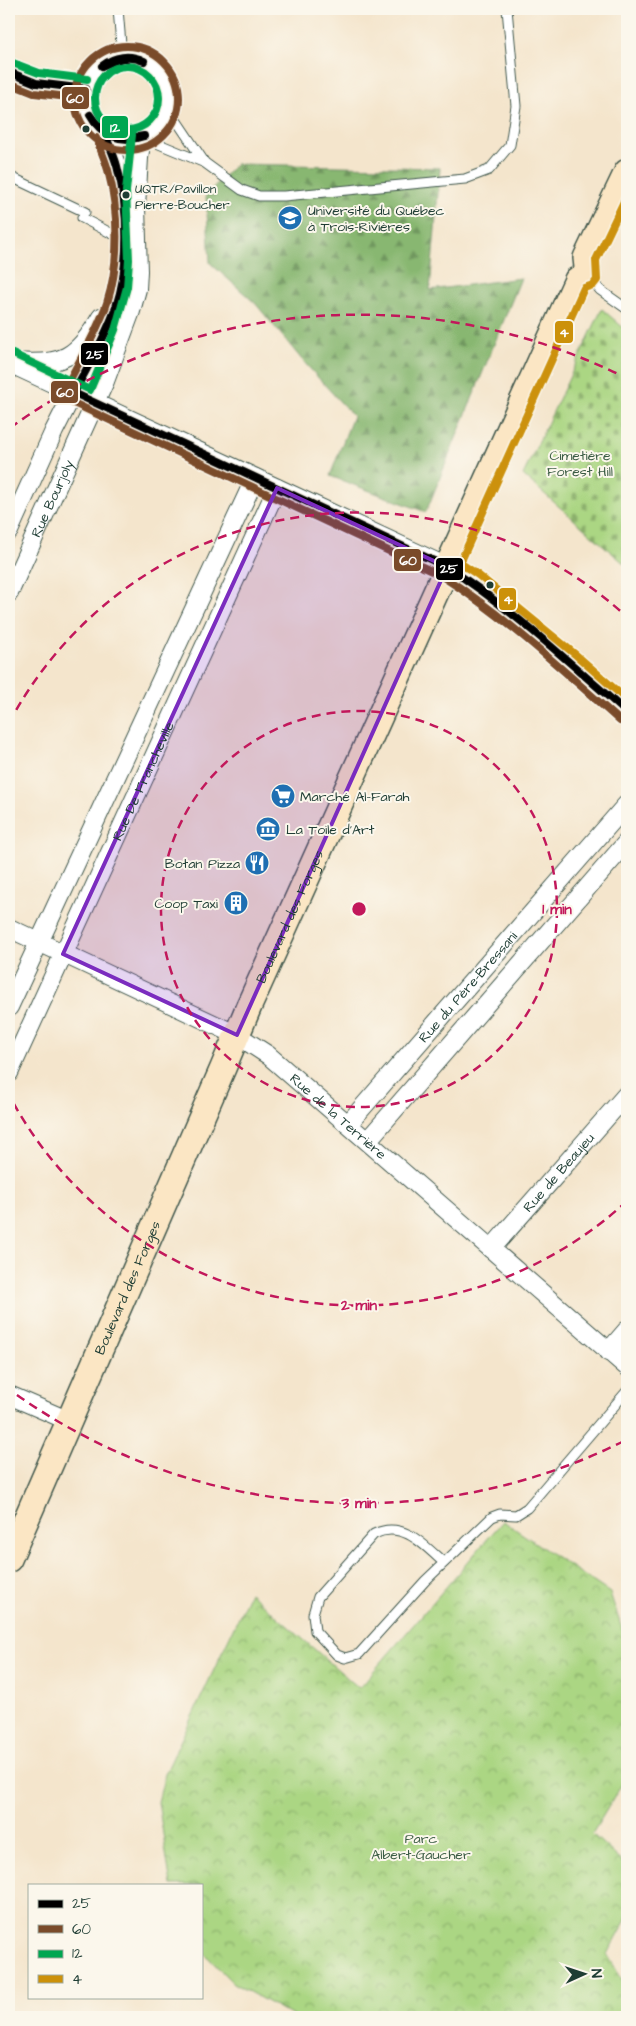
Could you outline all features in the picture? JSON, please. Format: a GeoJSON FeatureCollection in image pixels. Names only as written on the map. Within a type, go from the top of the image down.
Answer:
{"type":"FeatureCollection","features":[{"type":"Feature","properties":{"kind":"main road"},"geometry":{"type":"LineString","coordinates":[[588,276],[586,258],[627,169]]}},
{"type":"Feature","properties":{"kind":"main road","name":"Boulevard des Forges"},"geometry":{"type":"LineString","coordinates":[[9,1559],[237,1035],[447,567],[577,280],[588,276]]}},
{"type":"Feature","properties":{"kind":"street"},"geometry":{"type":"LineString","coordinates":[[122,56],[148,61],[166,81],[169,94],[168,108],[163,120],[154,131],[142,137],[123,139],[105,134],[95,125],[89,114],[86,102],[86,89],[91,77],[99,67],[109,60],[122,56]]}},
{"type":"Feature","properties":{"kind":"street"},"geometry":{"type":"LineString","coordinates":[[9,72],[36,83],[86,89]]}},
{"type":"Feature","properties":{"kind":"street","name":"Rue Bourjoly"},"geometry":{"type":"LineString","coordinates":[[9,531],[112,317],[120,290],[124,260],[124,208],[118,170],[105,134]]}},
{"type":"Feature","properties":{"kind":"street","name":"Rue Bourjoly"},"geometry":{"type":"LineString","coordinates":[[9,594],[95,403],[121,340],[137,289],[136,207],[142,137]]}},
{"type":"Feature","properties":{"kind":"street"},"geometry":{"type":"LineString","coordinates":[[9,362],[49,363],[68,356],[91,333],[120,290]]}},
{"type":"Feature","properties":{"kind":"street"},"geometry":{"type":"LineString","coordinates":[[9,362],[447,567],[472,583],[570,662],[627,713]]}},
{"type":"Feature","properties":{"kind":"street","name":"Rue De Francheville"},"geometry":{"type":"LineString","coordinates":[[9,1006],[255,478]]}},
{"type":"Feature","properties":{"kind":"street","name":"Rue De Francheville"},"geometry":{"type":"LineString","coordinates":[[9,1074],[277,488]]}},
{"type":"Feature","properties":{"kind":"street","name":"Rue du Père-Bressani"},"geometry":{"type":"LineString","coordinates":[[348,1124],[627,804]]}},
{"type":"Feature","properties":{"kind":"street","name":"Rue du Père-Bressani"},"geometry":{"type":"LineString","coordinates":[[368,1140],[627,842]]}},
{"type":"Feature","properties":{"kind":"street","name":"Rue de la Terrière"},"geometry":{"type":"LineString","coordinates":[[9,928],[237,1035],[268,1055],[627,1367]]}},
{"type":"Feature","properties":{"kind":"street","name":"Rue de Beaujeu"},"geometry":{"type":"LineString","coordinates":[[491,1249],[627,1094]]}},
{"type":"Feature","properties":{"kind":"street"},"geometry":{"type":"LineString","coordinates":[[608,1352],[627,1330]]}},
{"type":"Feature","properties":{"kind":"street"},"geometry":{"type":"LineString","coordinates":[[9,1395],[69,1421]]}},
{"type":"Feature","properties":{"kind":"lane"},"geometry":{"type":"LineString","coordinates":[[118,9],[122,56]]}},
{"type":"Feature","properties":{"kind":"lane"},"geometry":{"type":"LineString","coordinates":[[142,137],[205,163],[242,190],[259,196],[284,196],[465,179],[489,170],[510,145],[516,106],[508,9]]}},
{"type":"Feature","properties":{"kind":"lane"},"geometry":{"type":"LineString","coordinates":[[168,108],[205,163]]}},
{"type":"Feature","properties":{"kind":"lane"},"geometry":{"type":"LineString","coordinates":[[9,176],[84,215],[124,240]]}},
{"type":"Feature","properties":{"kind":"lane"},"geometry":{"type":"LineString","coordinates":[[588,276],[600,290],[627,309]]}},
{"type":"Feature","properties":{"kind":"lane"},"geometry":{"type":"LineString","coordinates":[[444,1563],[416,1538],[404,1532],[383,1530],[374,1534],[318,1597],[314,1614],[315,1631],[337,1655],[345,1658],[359,1654],[425,1581],[444,1563],[492,1517],[500,1514],[516,1515],[527,1508],[627,1391]]}},
{"type":"Feature","properties":{"kind":"highlighted area"},"geometry":{"type":"Polygon","coordinates":[[[277,488],[447,567],[237,1035],[63,954],[277,488]]]}},
{"type":"Feature","properties":{"kind":"green space"},"geometry":{"type":"Polygon","coordinates":[[[236,164],[440,168],[430,290],[521,278],[426,512],[330,476],[353,416],[303,361],[255,303],[210,263],[206,195],[236,164]]]}},
{"type":"Feature","properties":{"kind":"green space","name":"Cimetière Forest Hill"},"geometry":{"type":"Polygon","coordinates":[[[602,309],[627,331],[627,566],[523,475],[602,309]]]}},
{"type":"Feature","properties":{"kind":"green space","name":"Parc Albert-Gaucher"},"geometry":{"type":"Polygon","coordinates":[[[503,1521],[610,1593],[627,1644],[627,1776],[592,1834],[627,1866],[627,1918],[607,1954],[627,1988],[627,2017],[295,2017],[233,1983],[202,1951],[202,1884],[171,1884],[158,1802],[165,1774],[250,1593],[359,1688],[503,1521]]]}},
{"type":"Feature","properties":{"kind":"transit line","name":"60"},"geometry":{"type":"LineString","coordinates":[[127,46],[147,50],[164,61],[175,78],[179,98],[175,118],[164,135],[147,146],[127,150],[107,146],[90,135],[79,118],[75,98],[79,78],[90,61],[107,50],[127,46]]}},
{"type":"Feature","properties":{"kind":"transit line","name":"25"},"geometry":{"type":"LineString","coordinates":[[102,66],[122,57],[133,57],[144,61]]}},
{"type":"Feature","properties":{"kind":"transit line","name":"25"},"geometry":{"type":"LineString","coordinates":[[102,66],[122,58],[144,61]]}},
{"type":"Feature","properties":{"kind":"transit line","name":"12"},"geometry":{"type":"LineString","coordinates":[[13,63],[39,73],[87,79]]}},
{"type":"Feature","properties":{"kind":"transit line","name":"12"},"geometry":{"type":"LineString","coordinates":[[127,66],[145,72],[153,80],[159,98],[153,116],[145,124],[127,130],[109,124],[101,116],[95,98],[101,80],[109,72],[127,66]]}},
{"type":"Feature","properties":{"kind":"transit line","name":"25"},"geometry":{"type":"LineString","coordinates":[[9,72],[36,83],[86,89]]}},
{"type":"Feature","properties":{"kind":"transit line","name":"60"},"geometry":{"type":"LineString","coordinates":[[9,83],[34,93],[85,99]]}},
{"type":"Feature","properties":{"kind":"transit line","name":"25"},"geometry":{"type":"LineString","coordinates":[[90,115],[101,128],[113,135],[127,138],[144,136]]}},
{"type":"Feature","properties":{"kind":"transit line","name":"25"},"geometry":{"type":"LineString","coordinates":[[90,115],[100,128],[113,136],[128,139],[144,136]]}},
{"type":"Feature","properties":{"kind":"transit line","name":"25"},"geometry":{"type":"LineString","coordinates":[[105,134],[117,166],[124,201],[126,219],[124,273],[112,318],[74,393],[447,567],[517,618],[627,713]]}},
{"type":"Feature","properties":{"kind":"transit line","name":"12"},"geometry":{"type":"LineString","coordinates":[[13,354],[90,390],[115,330],[127,287],[129,260],[126,191],[132,135]]}},
{"type":"Feature","properties":{"kind":"transit line","name":"60"},"geometry":{"type":"LineString","coordinates":[[96,138],[112,186],[116,219],[116,254],[107,303],[93,336],[65,389],[64,395],[67,400],[442,576],[489,608],[620,721]]}},
{"type":"Feature","properties":{"kind":"transit line","name":"4"},"geometry":{"type":"LineString","coordinates":[[627,195],[596,260],[597,280],[593,285],[584,288],[460,563],[478,575],[576,655],[627,700]]}},
{"type":"Feature","properties":{"kind":"place","name":"UQTR/Pavillon Pierre-Boucher"},"geometry":{"type":"Point","coordinates":[126,195]}},
{"type":"Feature","properties":{"kind":"place","name":"Université du Québec à Trois-Rivières"},"geometry":{"type":"Point","coordinates":[290,218]}},
{"type":"Feature","properties":{"kind":"place","name":"Marché Al-Farah"},"geometry":{"type":"Point","coordinates":[283,796]}},
{"type":"Feature","properties":{"kind":"place","name":"La Toile d'Art"},"geometry":{"type":"Point","coordinates":[268,829]}},
{"type":"Feature","properties":{"kind":"place","name":"Botan Pizza"},"geometry":{"type":"Point","coordinates":[257,863]}},
{"type":"Feature","properties":{"kind":"place","name":"Coop Taxi"},"geometry":{"type":"Point","coordinates":[236,903]}}]}
